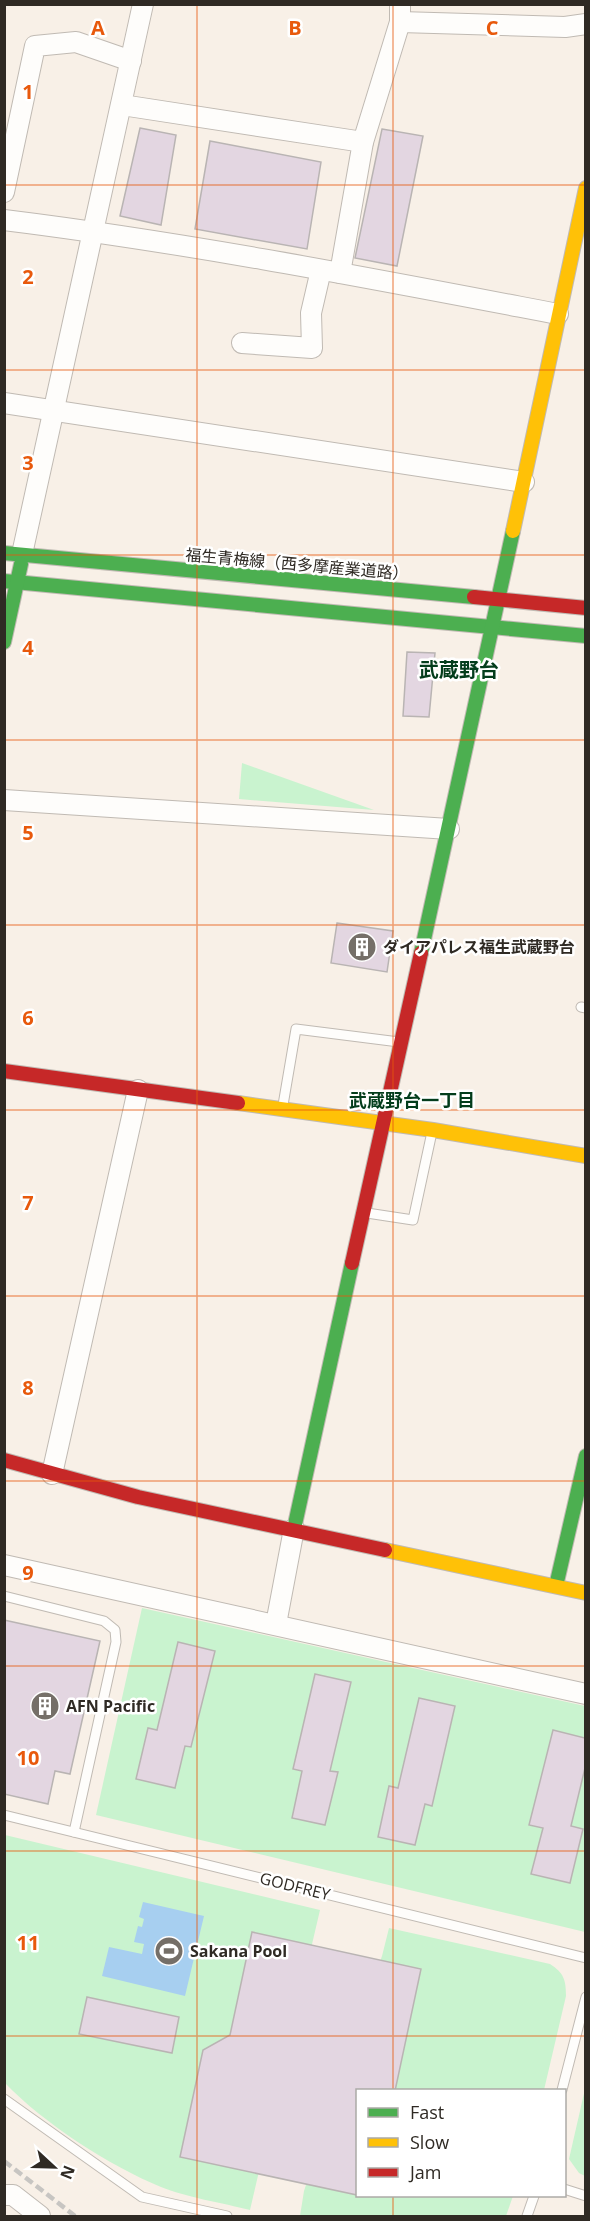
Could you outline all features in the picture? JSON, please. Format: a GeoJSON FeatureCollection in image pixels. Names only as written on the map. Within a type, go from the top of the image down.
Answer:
{"type":"FeatureCollection","features":[{"type":"Feature","properties":{"kind":"street"},"geometry":{"type":"LineString","coordinates":[[4,642],[13,554],[52,410],[143,4]]}},
{"type":"Feature","properties":{"kind":"street"},"geometry":{"type":"LineString","coordinates":[[340,273],[363,142],[400,13],[565,27],[585,24]]}},
{"type":"Feature","properties":{"kind":"street"},"geometry":{"type":"LineString","coordinates":[[4,192],[35,46],[76,42],[131,61]]}},
{"type":"Feature","properties":{"kind":"street"},"geometry":{"type":"LineString","coordinates":[[122,105],[363,142]]}},
{"type":"Feature","properties":{"kind":"street"},"geometry":{"type":"LineString","coordinates":[[276,1624],[294,1529],[524,482],[585,188]]}},
{"type":"Feature","properties":{"kind":"street"},"geometry":{"type":"LineString","coordinates":[[4,220],[93,231],[340,273],[558,314]]}},
{"type":"Feature","properties":{"kind":"street"},"geometry":{"type":"LineString","coordinates":[[242,343],[312,348],[311,313],[321,270]]}},
{"type":"Feature","properties":{"kind":"street"},"geometry":{"type":"LineString","coordinates":[[4,403],[524,482]]}},
{"type":"Feature","properties":{"kind":"street","name":"福生青梅線（西多摩産業道路）"},"geometry":{"type":"LineString","coordinates":[[13,554],[585,608]]}},
{"type":"Feature","properties":{"kind":"street"},"geometry":{"type":"LineString","coordinates":[[11,582],[585,636]]}},
{"type":"Feature","properties":{"kind":"street"},"geometry":{"type":"LineString","coordinates":[[4,800],[448,829]]}},
{"type":"Feature","properties":{"kind":"street"},"geometry":{"type":"LineString","coordinates":[[4,1071],[282,1108],[585,1155]]}},
{"type":"Feature","properties":{"kind":"street"},"geometry":{"type":"LineString","coordinates":[[52,1474],[138,1090]]}},
{"type":"Feature","properties":{"kind":"street"},"geometry":{"type":"LineString","coordinates":[[556,1586],[585,1456]]}},
{"type":"Feature","properties":{"kind":"street"},"geometry":{"type":"LineString","coordinates":[[4,1460],[138,1497],[585,1593]]}},
{"type":"Feature","properties":{"kind":"street"},"geometry":{"type":"LineString","coordinates":[[4,1565],[585,1694]]}},
{"type":"Feature","properties":{"kind":"street"},"geometry":{"type":"LineString","coordinates":[[7,2192],[40,2217]]}},
{"type":"Feature","properties":{"kind":"lane"},"geometry":{"type":"LineString","coordinates":[[282,1108],[296,1029],[401,1042]]}},
{"type":"Feature","properties":{"kind":"lane"},"geometry":{"type":"LineString","coordinates":[[365,1213],[413,1220],[433,1130]]}},
{"type":"Feature","properties":{"kind":"lane"},"geometry":{"type":"LineString","coordinates":[[4,1596],[104,1621],[115,1630],[116,1642],[74,1832]]}},
{"type":"Feature","properties":{"kind":"lane","name":"GODFREY"},"geometry":{"type":"LineString","coordinates":[[4,1815],[585,1958]]}},
{"type":"Feature","properties":{"kind":"lane"},"geometry":{"type":"LineString","coordinates":[[562,2089],[585,1997]]}},
{"type":"Feature","properties":{"kind":"lane"},"geometry":{"type":"LineString","coordinates":[[4,2099],[142,2197],[227,2217]]}},
{"type":"Feature","properties":{"kind":"lane"},"geometry":{"type":"LineString","coordinates":[[566,2190],[585,2196]]}},
{"type":"Feature","properties":{"kind":"lane"},"geometry":{"type":"LineString","coordinates":[[527,2217],[534,2197]]}},
{"type":"Feature","properties":{"kind":"green space"},"geometry":{"type":"Polygon","coordinates":[[[242,763],[374,810],[239,799],[242,763]]]}},
{"type":"Feature","properties":{"kind":"green space"},"geometry":{"type":"Polygon","coordinates":[[[142,1608],[585,1706],[585,1932],[96,1815],[142,1608]]]}},
{"type":"Feature","properties":{"kind":"green space"},"geometry":{"type":"Polygon","coordinates":[[[5,1835],[320,1910],[250,2210],[171,2191],[120,2168],[58,2128],[5,2083],[5,1835]]]}},
{"type":"Feature","properties":{"kind":"green space"},"geometry":{"type":"Polygon","coordinates":[[[389,1928],[550,1964],[563,1977],[566,1996],[544,2089],[356,2089],[356,2197],[513,2197],[506,2216],[300,2216],[304,2191],[382,1956],[389,1928]]]}},
{"type":"Feature","properties":{"kind":"green space"},"geometry":{"type":"Polygon","coordinates":[[[585,2089],[585,2176],[579,2173],[569,2159],[585,2089]]]}},
{"type":"Feature","properties":{"kind":"water","name":"Sakana Pool"},"geometry":{"type":"Polygon","coordinates":[[[143,1902],[204,1916],[185,1996],[102,1976],[109,1947],[142,1954],[144,1944],[134,1942],[138,1926],[142,1927],[144,1919],[139,1917],[143,1902]]]}},
{"type":"Feature","properties":{"kind":"building"},"geometry":{"type":"Polygon","coordinates":[[[140,128],[176,135],[161,225],[120,216],[140,128]]]}},
{"type":"Feature","properties":{"kind":"building"},"geometry":{"type":"Polygon","coordinates":[[[382,129],[423,136],[397,266],[355,258],[382,129]]]}},
{"type":"Feature","properties":{"kind":"building"},"geometry":{"type":"Polygon","coordinates":[[[210,141],[321,162],[307,249],[195,229],[210,141]]]}},
{"type":"Feature","properties":{"kind":"building"},"geometry":{"type":"Polygon","coordinates":[[[407,652],[435,653],[429,717],[403,716],[407,652]]]}},
{"type":"Feature","properties":{"kind":"building","name":"ダイアパレス福生武蔵野台"},"geometry":{"type":"Polygon","coordinates":[[[337,923],[393,931],[387,972],[331,963],[337,923]]]}},
{"type":"Feature","properties":{"kind":"building","name":"AFN Pacific"},"geometry":{"type":"Polygon","coordinates":[[[4,1620],[100,1641],[70,1774],[55,1771],[48,1804],[4,1794],[4,1620]]]}},
{"type":"Feature","properties":{"kind":"building"},"geometry":{"type":"Polygon","coordinates":[[[178,1642],[215,1651],[191,1747],[185,1746],[175,1788],[136,1779],[148,1728],[157,1730],[178,1642]]]}},
{"type":"Feature","properties":{"kind":"building"},"geometry":{"type":"Polygon","coordinates":[[[315,1674],[351,1682],[330,1771],[338,1772],[325,1825],[292,1818],[302,1771],[293,1769],[315,1674]]]}},
{"type":"Feature","properties":{"kind":"building"},"geometry":{"type":"Polygon","coordinates":[[[419,1698],[455,1706],[432,1806],[425,1804],[415,1845],[378,1837],[389,1786],[398,1788],[419,1698]]]}},
{"type":"Feature","properties":{"kind":"building"},"geometry":{"type":"Polygon","coordinates":[[[553,1730],[585,1738],[585,1768],[571,1826],[583,1829],[570,1883],[531,1874],[543,1828],[529,1825],[553,1730]]]}},
{"type":"Feature","properties":{"kind":"building"},"geometry":{"type":"Polygon","coordinates":[[[252,1932],[421,1969],[395,2089],[356,2089],[356,2195],[180,2157],[203,2050],[230,2035],[252,1932]]]}},
{"type":"Feature","properties":{"kind":"building"},"geometry":{"type":"Polygon","coordinates":[[[87,1997],[179,2017],[172,2053],[79,2034],[87,1997]]]}},
{"type":"Feature","properties":{"kind":"railway"},"geometry":{"type":"LineString","coordinates":[[4,2161],[75,2216]]}},
{"type":"Feature","properties":{"kind":"traffic: fast"},"geometry":{"type":"LineString","coordinates":[[421,953],[513,531]]}},
{"type":"Feature","properties":{"kind":"traffic: fast"},"geometry":{"type":"LineString","coordinates":[[4,553],[474,597]]}},
{"type":"Feature","properties":{"kind":"traffic: fast"},"geometry":{"type":"LineString","coordinates":[[4,642],[21,564]]}},
{"type":"Feature","properties":{"kind":"traffic: fast"},"geometry":{"type":"LineString","coordinates":[[4,581],[586,636]]}},
{"type":"Feature","properties":{"kind":"traffic: fast"},"geometry":{"type":"LineString","coordinates":[[294,1529],[352,1263]]}},
{"type":"Feature","properties":{"kind":"traffic: fast"},"geometry":{"type":"LineString","coordinates":[[556,1586],[586,1456]]}},
{"type":"Feature","properties":{"kind":"traffic: slow"},"geometry":{"type":"LineString","coordinates":[[513,531],[586,188]]}},
{"type":"Feature","properties":{"kind":"traffic: slow"},"geometry":{"type":"LineString","coordinates":[[238,1103],[433,1130],[586,1156]]}},
{"type":"Feature","properties":{"kind":"traffic: slow"},"geometry":{"type":"LineString","coordinates":[[385,1550],[586,1593]]}},
{"type":"Feature","properties":{"kind":"traffic: jam"},"geometry":{"type":"LineString","coordinates":[[474,597],[586,608]]}},
{"type":"Feature","properties":{"kind":"traffic: jam"},"geometry":{"type":"LineString","coordinates":[[352,1263],[421,953]]}},
{"type":"Feature","properties":{"kind":"traffic: jam"},"geometry":{"type":"LineString","coordinates":[[4,1071],[238,1103]]}},
{"type":"Feature","properties":{"kind":"traffic: jam"},"geometry":{"type":"LineString","coordinates":[[4,1460],[138,1497],[385,1550]]}},
{"type":"Feature","properties":{"kind":"place","name":"ダイアパレス福生武蔵野台"},"geometry":{"type":"Point","coordinates":[362,947]}},
{"type":"Feature","properties":{"kind":"place","name":"AFN Pacific"},"geometry":{"type":"Point","coordinates":[45,1706]}},
{"type":"Feature","properties":{"kind":"place","name":"Sakana Pool"},"geometry":{"type":"Point","coordinates":[169,1951]}},
{"type":"Feature","properties":{"kind":"district","name":"武蔵野台"},"geometry":{"type":"Point","coordinates":[459,670]}},
{"type":"Feature","properties":{"kind":"district","name":"武蔵野台一丁目"},"geometry":{"type":"Point","coordinates":[412,1101]}}]}
